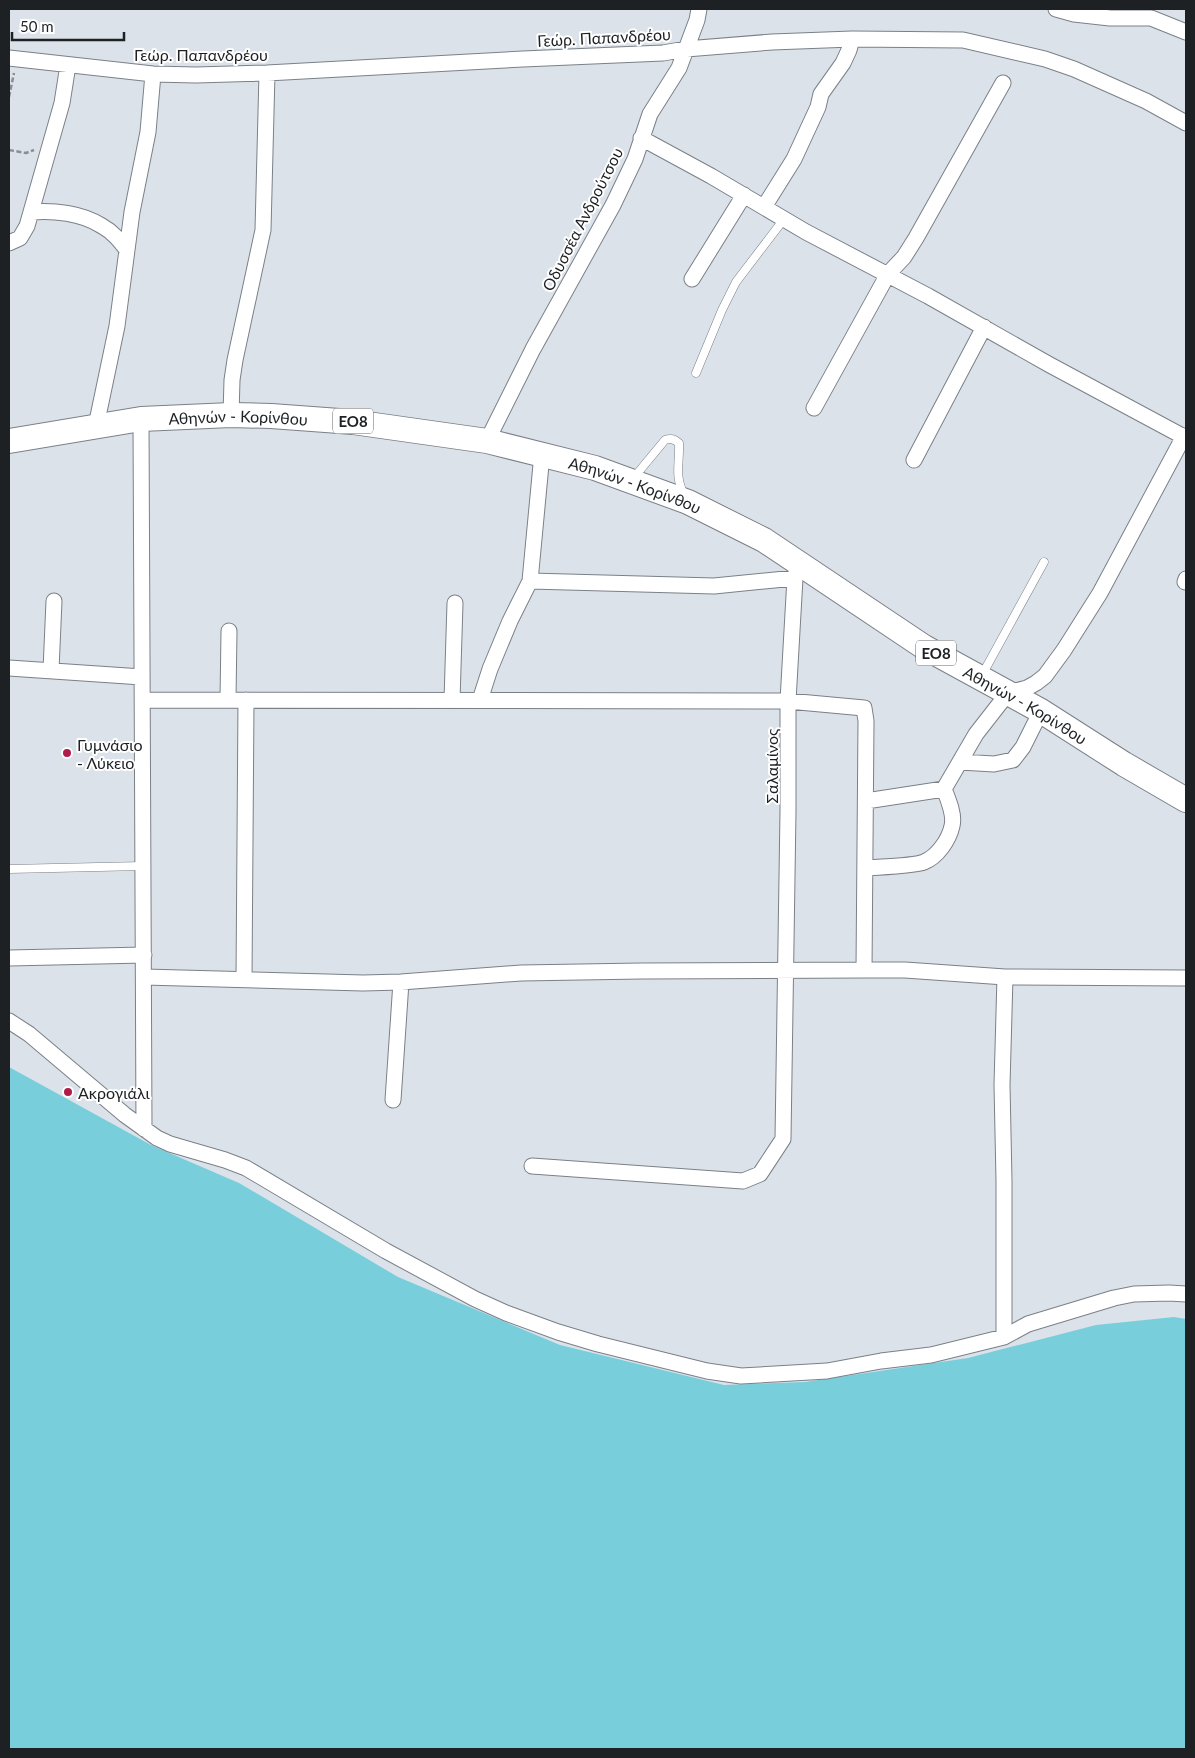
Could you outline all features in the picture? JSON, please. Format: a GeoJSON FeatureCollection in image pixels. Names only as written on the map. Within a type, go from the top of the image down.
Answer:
{"type":"FeatureCollection","features":[{"type":"Feature","properties":{"kind":"main road","name":"Αθηνών - Κορίνθου"},"geometry":{"type":"LineString","coordinates":[[9,441],[141,420],[231,415],[353,422],[487,441],[595,468],[688,502],[764,540],[797,570],[980,679],[1041,711],[1124,764],[1186,800]]}},
{"type":"Feature","properties":{"kind":"street","name":"Οδυσσέα Ανδρούτσου"},"geometry":{"type":"LineString","coordinates":[[487,441],[533,349],[613,205],[635,159],[650,114],[679,68],[697,20],[699,9]]}},
{"type":"Feature","properties":{"kind":"street"},"geometry":{"type":"LineString","coordinates":[[1056,9],[1074,14],[1110,18],[1151,18],[1186,32]]}},
{"type":"Feature","properties":{"kind":"street","name":"Γεώρ. Παπανδρέου"},"geometry":{"type":"LineString","coordinates":[[12,59],[153,74],[267,73],[514,59],[663,53],[686,49],[772,42],[852,38],[963,40],[1045,59],[1102,80],[1186,123]]}},
{"type":"Feature","properties":{"kind":"street"},"geometry":{"type":"LineString","coordinates":[[764,207],[794,159],[818,107],[821,94],[842,63],[849,50],[852,38]]}},
{"type":"Feature","properties":{"kind":"street"},"geometry":{"type":"LineString","coordinates":[[10,246],[20,238],[27,226],[62,103],[68,65]]}},
{"type":"Feature","properties":{"kind":"street"},"geometry":{"type":"LineString","coordinates":[[231,415],[232,380],[235,360],[263,230],[267,73]]}},
{"type":"Feature","properties":{"kind":"street"},"geometry":{"type":"LineString","coordinates":[[96,426],[118,326],[132,212],[148,132],[153,74]]}},
{"type":"Feature","properties":{"kind":"street"},"geometry":{"type":"LineString","coordinates":[[814,408],[888,274],[904,256],[916,238],[1003,83]]}},
{"type":"Feature","properties":{"kind":"street"},"geometry":{"type":"LineString","coordinates":[[641,138],[784,219],[1185,437],[1100,593],[1064,650],[1045,676],[1036,683],[1027,688],[1008,692],[976,734],[944,789]]}},
{"type":"Feature","properties":{"kind":"street"},"geometry":{"type":"LineString","coordinates":[[692,279],[744,195]]}},
{"type":"Feature","properties":{"kind":"street"},"geometry":{"type":"LineString","coordinates":[[30,212],[62,213],[101,225],[116,236],[127,250]]}},
{"type":"Feature","properties":{"kind":"street"},"geometry":{"type":"LineString","coordinates":[[914,460],[984,327]]}},
{"type":"Feature","properties":{"kind":"street"},"geometry":{"type":"LineString","coordinates":[[141,420],[144,1129]]}},
{"type":"Feature","properties":{"kind":"street"},"geometry":{"type":"LineString","coordinates":[[480,700],[490,669],[510,621],[530,581],[542,454]]}},
{"type":"Feature","properties":{"kind":"street"},"geometry":{"type":"LineString","coordinates":[[530,581],[714,586],[797,570]]}},
{"type":"Feature","properties":{"kind":"street","name":"Σαλαμίνος"},"geometry":{"type":"LineString","coordinates":[[532,1166],[743,1181],[760,1174],[783,1139],[788,701],[797,570]]}},
{"type":"Feature","properties":{"kind":"street"},"geometry":{"type":"LineString","coordinates":[[51,670],[54,602]]}},
{"type":"Feature","properties":{"kind":"street"},"geometry":{"type":"LineString","coordinates":[[452,700],[455,603]]}},
{"type":"Feature","properties":{"kind":"street"},"geometry":{"type":"LineString","coordinates":[[228,700],[230,631]]}},
{"type":"Feature","properties":{"kind":"street"},"geometry":{"type":"LineString","coordinates":[[9,668],[142,677]]}},
{"type":"Feature","properties":{"kind":"street"},"geometry":{"type":"LineString","coordinates":[[143,700],[788,701],[864,708],[866,721],[864,970]]}},
{"type":"Feature","properties":{"kind":"street"},"geometry":{"type":"LineString","coordinates":[[244,980],[246,700]]}},
{"type":"Feature","properties":{"kind":"street"},"geometry":{"type":"LineString","coordinates":[[960,762],[994,764],[1013,760],[1023,747],[1041,711]]}},
{"type":"Feature","properties":{"kind":"street"},"geometry":{"type":"LineString","coordinates":[[866,801],[944,789]]}},
{"type":"Feature","properties":{"kind":"street"},"geometry":{"type":"LineString","coordinates":[[866,868],[924,863],[936,854],[945,843],[953,826],[951,808],[944,789]]}},
{"type":"Feature","properties":{"kind":"street"},"geometry":{"type":"LineString","coordinates":[[9,958],[144,955]]}},
{"type":"Feature","properties":{"kind":"street"},"geometry":{"type":"LineString","coordinates":[[144,977],[363,983],[521,973],[641,970],[905,970],[1005,977],[1186,978]]}},
{"type":"Feature","properties":{"kind":"street"},"geometry":{"type":"LineString","coordinates":[[1004,1337],[1002,1085],[1005,977]]}},
{"type":"Feature","properties":{"kind":"street"},"geometry":{"type":"LineString","coordinates":[[393,1100],[401,982]]}},
{"type":"Feature","properties":{"kind":"street"},"geometry":{"type":"LineString","coordinates":[[9,1021],[29,1034],[157,1138],[170,1144],[226,1160],[246,1168],[386,1251],[475,1299],[506,1313],[558,1332],[707,1371],[741,1376],[827,1371],[881,1361],[931,1355],[1004,1337],[1028,1324],[1114,1298],[1151,1293],[1186,1294]]}},
{"type":"Feature","properties":{"kind":"lane"},"geometry":{"type":"LineString","coordinates":[[696,374],[722,310],[736,282],[784,219]]}},
{"type":"Feature","properties":{"kind":"lane"},"geometry":{"type":"LineString","coordinates":[[628,480],[636,475],[665,440],[675,440],[679,443],[680,453],[677,468],[680,486],[688,502]]}},
{"type":"Feature","properties":{"kind":"lane"},"geometry":{"type":"LineString","coordinates":[[980,679],[1044,562]]}},
{"type":"Feature","properties":{"kind":"lane"},"geometry":{"type":"LineString","coordinates":[[9,869],[143,866]]}},
{"type":"Feature","properties":{"kind":"path"},"geometry":{"type":"LineString","coordinates":[[9,97],[13,80],[12,59]]}},
{"type":"Feature","properties":{"kind":"path"},"geometry":{"type":"LineString","coordinates":[[9,83],[13,80]]}},
{"type":"Feature","properties":{"kind":"path"},"geometry":{"type":"LineString","coordinates":[[9,150],[26,153],[50,141]]}},
{"type":"Feature","properties":{"kind":"water"},"geometry":{"type":"Polygon","coordinates":[[[9,1067],[151,1145],[239,1183],[398,1277],[560,1345],[724,1385],[805,1382],[968,1358],[1096,1325],[1174,1317],[1186,1319],[1186,1749],[9,1749],[9,1067]]]}},
{"type":"Feature","properties":{"kind":"place","name":"Γυμνάσιο - Λύκειο"},"geometry":{"type":"Point","coordinates":[67,753]}},
{"type":"Feature","properties":{"kind":"place","name":"Ακρογιάλι"},"geometry":{"type":"Point","coordinates":[68,1092]}}]}
